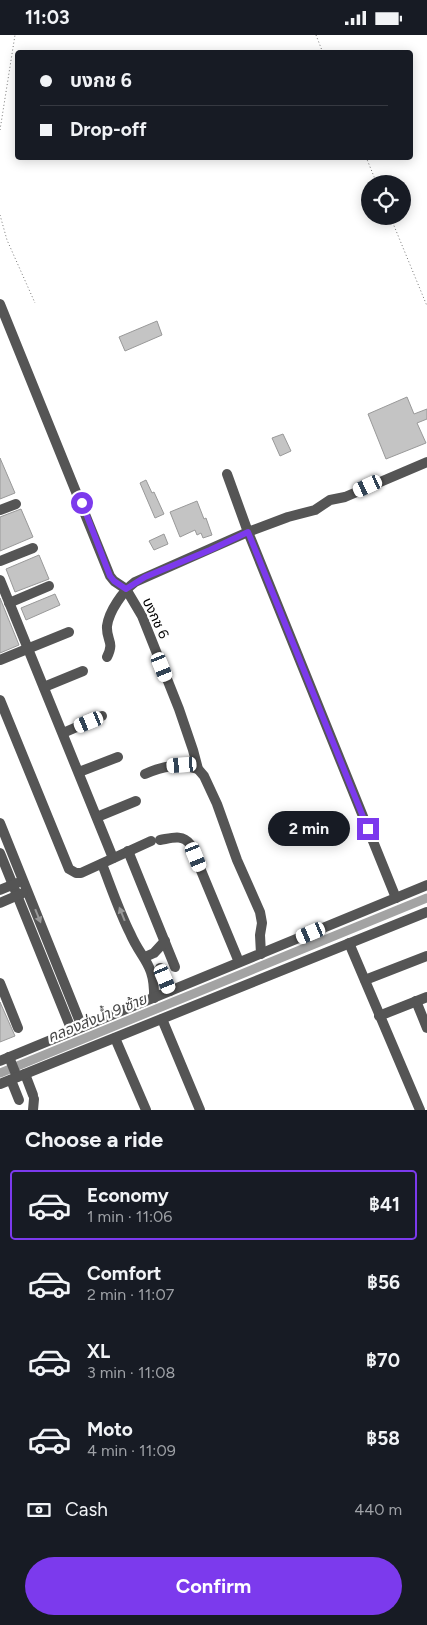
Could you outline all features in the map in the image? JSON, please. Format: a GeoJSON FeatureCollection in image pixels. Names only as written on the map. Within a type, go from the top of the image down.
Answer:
{"type":"FeatureCollection","features":[{"type":"Feature","properties":{"kind":"street","name":"บงกช 6"},"geometry":{"type":"LineString","coordinates":[[0,304],[39,403],[82,503],[106,567],[114,581],[126,589],[142,616],[185,726],[198,769],[204,776],[217,804],[237,859],[260,913],[262,923],[260,954]]}},
{"type":"Feature","properties":{"kind":"street"},"geometry":{"type":"LineString","coordinates":[[107,657],[112,645],[107,629],[113,610],[126,589],[145,577],[248,532],[288,517],[315,510],[330,500],[344,497],[427,462]]}},
{"type":"Feature","properties":{"kind":"street"},"geometry":{"type":"LineString","coordinates":[[227,474],[248,532],[396,898]]}},
{"type":"Feature","properties":{"kind":"street"},"geometry":{"type":"LineString","coordinates":[[0,510],[16,504]]}},
{"type":"Feature","properties":{"kind":"street"},"geometry":{"type":"LineString","coordinates":[[0,561],[33,548]]}},
{"type":"Feature","properties":{"kind":"street"},"geometry":{"type":"LineString","coordinates":[[0,580],[114,858]]}},
{"type":"Feature","properties":{"kind":"street"},"geometry":{"type":"LineString","coordinates":[[10,603],[50,586]]}},
{"type":"Feature","properties":{"kind":"street"},"geometry":{"type":"LineString","coordinates":[[0,661],[69,632]]}},
{"type":"Feature","properties":{"kind":"street"},"geometry":{"type":"LineString","coordinates":[[44,687],[83,671]]}},
{"type":"Feature","properties":{"kind":"street"},"geometry":{"type":"LineString","coordinates":[[0,699],[69,869],[76,873],[81,873],[128,851],[156,841],[180,837],[186,839],[190,844],[239,962]]}},
{"type":"Feature","properties":{"kind":"street"},"geometry":{"type":"LineString","coordinates":[[63,733],[102,717]]}},
{"type":"Feature","properties":{"kind":"street"},"geometry":{"type":"LineString","coordinates":[[79,773],[118,757]]}},
{"type":"Feature","properties":{"kind":"street"},"geometry":{"type":"LineString","coordinates":[[145,774],[170,766],[182,765],[198,769]]}},
{"type":"Feature","properties":{"kind":"street"},"geometry":{"type":"LineString","coordinates":[[98,817],[136,801]]}},
{"type":"Feature","properties":{"kind":"street"},"geometry":{"type":"LineString","coordinates":[[0,823],[82,1027]]}},
{"type":"Feature","properties":{"kind":"street"},"geometry":{"type":"LineString","coordinates":[[128,851],[175,967]]}},
{"type":"Feature","properties":{"kind":"street"},"geometry":{"type":"LineString","coordinates":[[0,853],[72,1031]]}},
{"type":"Feature","properties":{"kind":"street"},"geometry":{"type":"LineString","coordinates":[[102,864],[130,933],[154,960],[170,991]]}},
{"type":"Feature","properties":{"kind":"street"},"geometry":{"type":"LineString","coordinates":[[0,890],[24,880]]}},
{"type":"Feature","properties":{"kind":"street"},"geometry":{"type":"LineString","coordinates":[[34,1101],[6,1059],[427,885]]}},
{"type":"Feature","properties":{"kind":"street"},"geometry":{"type":"LineString","coordinates":[[0,903],[28,891]]}},
{"type":"Feature","properties":{"kind":"street"},"geometry":{"type":"LineString","coordinates":[[0,1085],[17,1076],[427,912]]}},
{"type":"Feature","properties":{"kind":"street"},"geometry":{"type":"LineString","coordinates":[[154,998],[152,973],[154,960],[164,941]]}},
{"type":"Feature","properties":{"kind":"street"},"geometry":{"type":"LineString","coordinates":[[349,943],[420,1110]]}},
{"type":"Feature","properties":{"kind":"street"},"geometry":{"type":"LineString","coordinates":[[365,980],[427,956]]}},
{"type":"Feature","properties":{"kind":"street"},"geometry":{"type":"LineString","coordinates":[[0,983],[18,1028]]}},
{"type":"Feature","properties":{"kind":"street"},"geometry":{"type":"LineString","coordinates":[[58,996],[69,992]]}},
{"type":"Feature","properties":{"kind":"street"},"geometry":{"type":"LineString","coordinates":[[379,1015],[427,997]]}},
{"type":"Feature","properties":{"kind":"street"},"geometry":{"type":"LineString","coordinates":[[416,1001],[427,1028]]}},
{"type":"Feature","properties":{"kind":"street"},"geometry":{"type":"LineString","coordinates":[[162,1019],[200,1110]]}},
{"type":"Feature","properties":{"kind":"street"},"geometry":{"type":"LineString","coordinates":[[115,1037],[146,1110]]}},
{"type":"Feature","properties":{"kind":"street"},"geometry":{"type":"LineString","coordinates":[[17,1076],[21,1105]]}},
{"type":"Feature","properties":{"kind":"path"},"geometry":{"type":"LineString","coordinates":[[0,130],[15,35]]}},
{"type":"Feature","properties":{"kind":"path"},"geometry":{"type":"LineString","coordinates":[[316,35],[322,50]]}},
{"type":"Feature","properties":{"kind":"path"},"geometry":{"type":"LineString","coordinates":[[367,160],[373,175]]}},
{"type":"Feature","properties":{"kind":"path"},"geometry":{"type":"LineString","coordinates":[[0,215],[8,240],[35,303]]}},
{"type":"Feature","properties":{"kind":"path"},"geometry":{"type":"LineString","coordinates":[[394,225],[427,307]]}},
{"type":"Feature","properties":{"kind":"building"},"geometry":{"type":"Polygon","coordinates":[[[157,321],[162,335],[125,351],[119,337],[157,321]]]}},
{"type":"Feature","properties":{"kind":"building"},"geometry":{"type":"Polygon","coordinates":[[[407,397],[414,414],[427,409],[427,419],[417,423],[426,443],[386,459],[368,414],[407,397]]]}},
{"type":"Feature","properties":{"kind":"building"},"geometry":{"type":"Polygon","coordinates":[[[283,434],[291,451],[280,456],[272,438],[283,434]]]}},
{"type":"Feature","properties":{"kind":"building"},"geometry":{"type":"Polygon","coordinates":[[[0,458],[15,493],[0,499],[0,458]]]}},
{"type":"Feature","properties":{"kind":"building"},"geometry":{"type":"Polygon","coordinates":[[[146,480],[164,514],[155,518],[140,483],[146,480]]]}},
{"type":"Feature","properties":{"kind":"building"},"geometry":{"type":"Polygon","coordinates":[[[197,501],[212,535],[203,538],[201,533],[197,535],[195,530],[180,537],[170,512],[197,501]]]}},
{"type":"Feature","properties":{"kind":"building"},"geometry":{"type":"Polygon","coordinates":[[[21,509],[33,537],[0,551],[0,517],[21,509]]]}},
{"type":"Feature","properties":{"kind":"building"},"geometry":{"type":"Polygon","coordinates":[[[164,534],[168,544],[154,550],[149,541],[164,534]]]}},
{"type":"Feature","properties":{"kind":"building"},"geometry":{"type":"Polygon","coordinates":[[[39,555],[49,579],[15,592],[6,569],[39,555]]]}},
{"type":"Feature","properties":{"kind":"building"},"geometry":{"type":"Polygon","coordinates":[[[55,594],[60,605],[26,620],[21,608],[55,594]]]}},
{"type":"Feature","properties":{"kind":"building"},"geometry":{"type":"Polygon","coordinates":[[[0,598],[19,645],[0,653],[0,598]]]}},
{"type":"Feature","properties":{"kind":"building"},"geometry":{"type":"Polygon","coordinates":[[[0,1002],[15,1036],[0,1042],[0,1002]]]}},
{"type":"Feature","properties":{"kind":"waterway","name":"คลองส่งน้ำ 9 ซ้าย"},"geometry":{"type":"LineString","coordinates":[[0,1073],[427,898]]}},
{"type":"Feature","properties":{"kind":"route"},"geometry":{"type":"LineString","coordinates":[[82,503],[110,576],[126,589],[145,577],[248,532],[368,829]]}}]}
